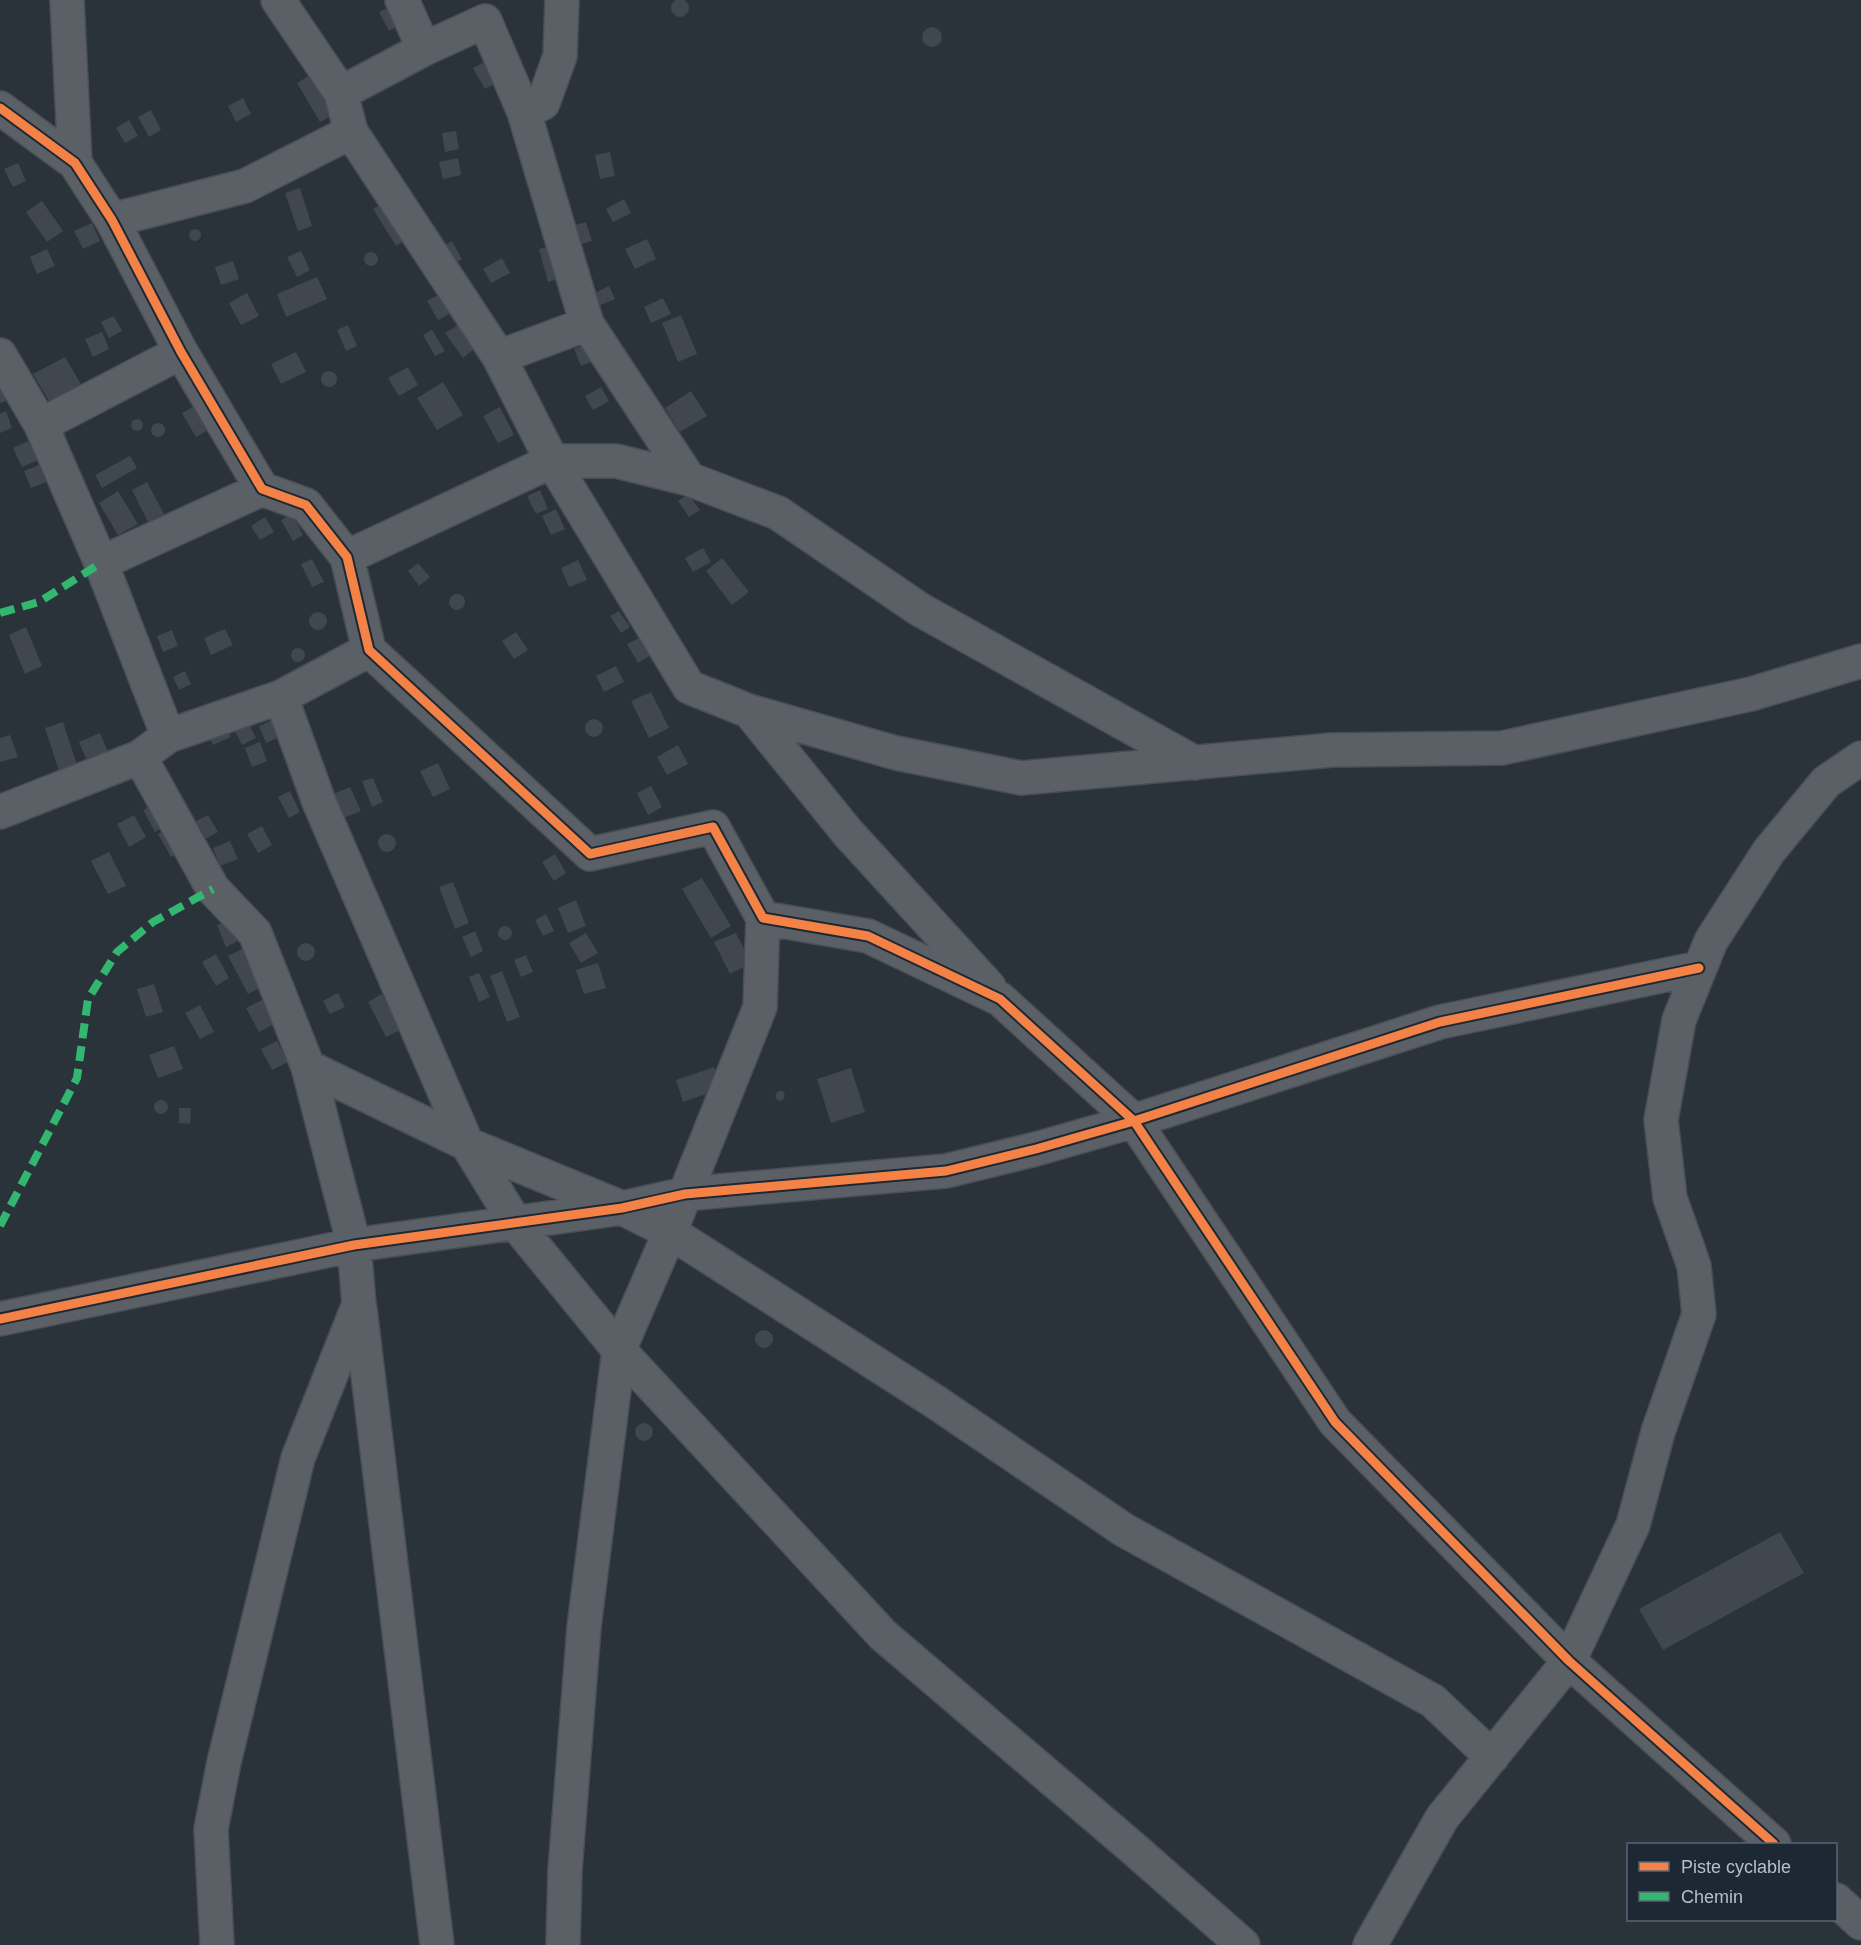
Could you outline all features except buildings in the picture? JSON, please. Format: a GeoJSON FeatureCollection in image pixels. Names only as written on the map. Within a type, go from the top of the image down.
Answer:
{"type":"FeatureCollection","features":[{"type":"Feature","properties":{"kind":"street"},"geometry":{"type":"LineString","coordinates":[[67,0],[75,163]]}},
{"type":"Feature","properties":{"kind":"street"},"geometry":{"type":"LineString","coordinates":[[278,0],[341,93],[351,132],[499,357],[552,461],[689,687],[749,711],[896,753],[1021,778],[1332,750],[1502,748],[1751,694],[1861,662]]}},
{"type":"Feature","properties":{"kind":"street"},"geometry":{"type":"LineString","coordinates":[[402,0],[424,49]]}},
{"type":"Feature","properties":{"kind":"street"},"geometry":{"type":"LineString","coordinates":[[524,112],[543,103],[560,56],[562,0]]}},
{"type":"Feature","properties":{"kind":"street"},"geometry":{"type":"LineString","coordinates":[[341,93],[424,49],[485,21],[524,112],[587,324],[689,479]]}},
{"type":"Feature","properties":{"kind":"street"},"geometry":{"type":"LineString","coordinates":[[0,108],[75,163],[112,220],[181,352],[262,489],[306,505],[347,557],[369,650],[590,854],[713,827],[763,918],[760,1007],[670,1232],[619,1350],[584,1628],[564,1870],[563,1945]]}},
{"type":"Feature","properties":{"kind":"street"},"geometry":{"type":"LineString","coordinates":[[112,220],[245,186],[351,132]]}},
{"type":"Feature","properties":{"kind":"street"},"geometry":{"type":"LineString","coordinates":[[499,357],[587,324]]}},
{"type":"Feature","properties":{"kind":"street"},"geometry":{"type":"LineString","coordinates":[[41,425],[181,352]]}},
{"type":"Feature","properties":{"kind":"street"},"geometry":{"type":"LineString","coordinates":[[0,355],[41,425],[101,563],[168,736]]}},
{"type":"Feature","properties":{"kind":"street"},"geometry":{"type":"LineString","coordinates":[[347,557],[552,461],[616,461],[689,479],[778,513],[919,609],[1195,763]]}},
{"type":"Feature","properties":{"kind":"street"},"geometry":{"type":"LineString","coordinates":[[101,563],[262,489]]}},
{"type":"Feature","properties":{"kind":"street"},"geometry":{"type":"LineString","coordinates":[[0,812],[140,757],[168,736],[281,697],[369,650]]}},
{"type":"Feature","properties":{"kind":"street"},"geometry":{"type":"LineString","coordinates":[[281,697],[320,802],[467,1144],[516,1224],[619,1350],[883,1635],[1243,1945]]}},
{"type":"Feature","properties":{"kind":"street"},"geometry":{"type":"LineString","coordinates":[[749,711],[848,833],[1000,999],[1134,1121],[1335,1422],[1569,1661],[1772,1843]]}},
{"type":"Feature","properties":{"kind":"street"},"geometry":{"type":"LineString","coordinates":[[140,757],[213,889],[255,933],[308,1067],[354,1245],[359,1304],[437,1945]]}},
{"type":"Feature","properties":{"kind":"street"},"geometry":{"type":"LineString","coordinates":[[1370,1945],[1442,1818],[1569,1661],[1633,1525],[1658,1432],[1699,1314],[1694,1266],[1670,1198],[1660,1120],[1679,1020],[1711,941],[1769,851],[1826,782],[1861,758]]}},
{"type":"Feature","properties":{"kind":"street"},"geometry":{"type":"LineString","coordinates":[[763,918],[868,936],[1000,999]]}},
{"type":"Feature","properties":{"kind":"street"},"geometry":{"type":"LineString","coordinates":[[0,1319],[354,1245],[622,1208],[685,1194],[946,1171],[1036,1149],[1134,1121],[1440,1022],[1699,968]]}},
{"type":"Feature","properties":{"kind":"street"},"geometry":{"type":"LineString","coordinates":[[308,1067],[467,1144],[622,1208],[670,1232],[934,1401],[1124,1530],[1433,1701],[1492,1756]]}},
{"type":"Feature","properties":{"kind":"street"},"geometry":{"type":"LineString","coordinates":[[217,1945],[211,1829],[224,1761],[298,1458],[359,1304]]}},
{"type":"Feature","properties":{"kind":"street"},"geometry":{"type":"LineString","coordinates":[[1837,1901],[1861,1923]]}},
{"type":"Feature","properties":{"kind":"marked path"},"geometry":{"type":"LineString","coordinates":[[0,613],[39,602],[101,563]]}},
{"type":"Feature","properties":{"kind":"marked path"},"geometry":{"type":"LineString","coordinates":[[0,1226],[77,1078],[88,999],[117,952],[153,922],[213,889]]}},
{"type":"Feature","properties":{"kind":"cycle path"},"geometry":{"type":"LineString","coordinates":[[0,108],[75,163],[112,220],[181,352],[262,489],[306,505],[347,557],[369,650],[590,854],[713,827],[763,918],[868,936],[1000,999],[1134,1121],[1335,1422],[1569,1661],[1773,1843]]}},
{"type":"Feature","properties":{"kind":"cycle path"},"geometry":{"type":"LineString","coordinates":[[0,1319],[354,1245],[622,1208],[685,1194],[946,1171],[1036,1149],[1134,1121],[1440,1022],[1699,968]]}}]}
